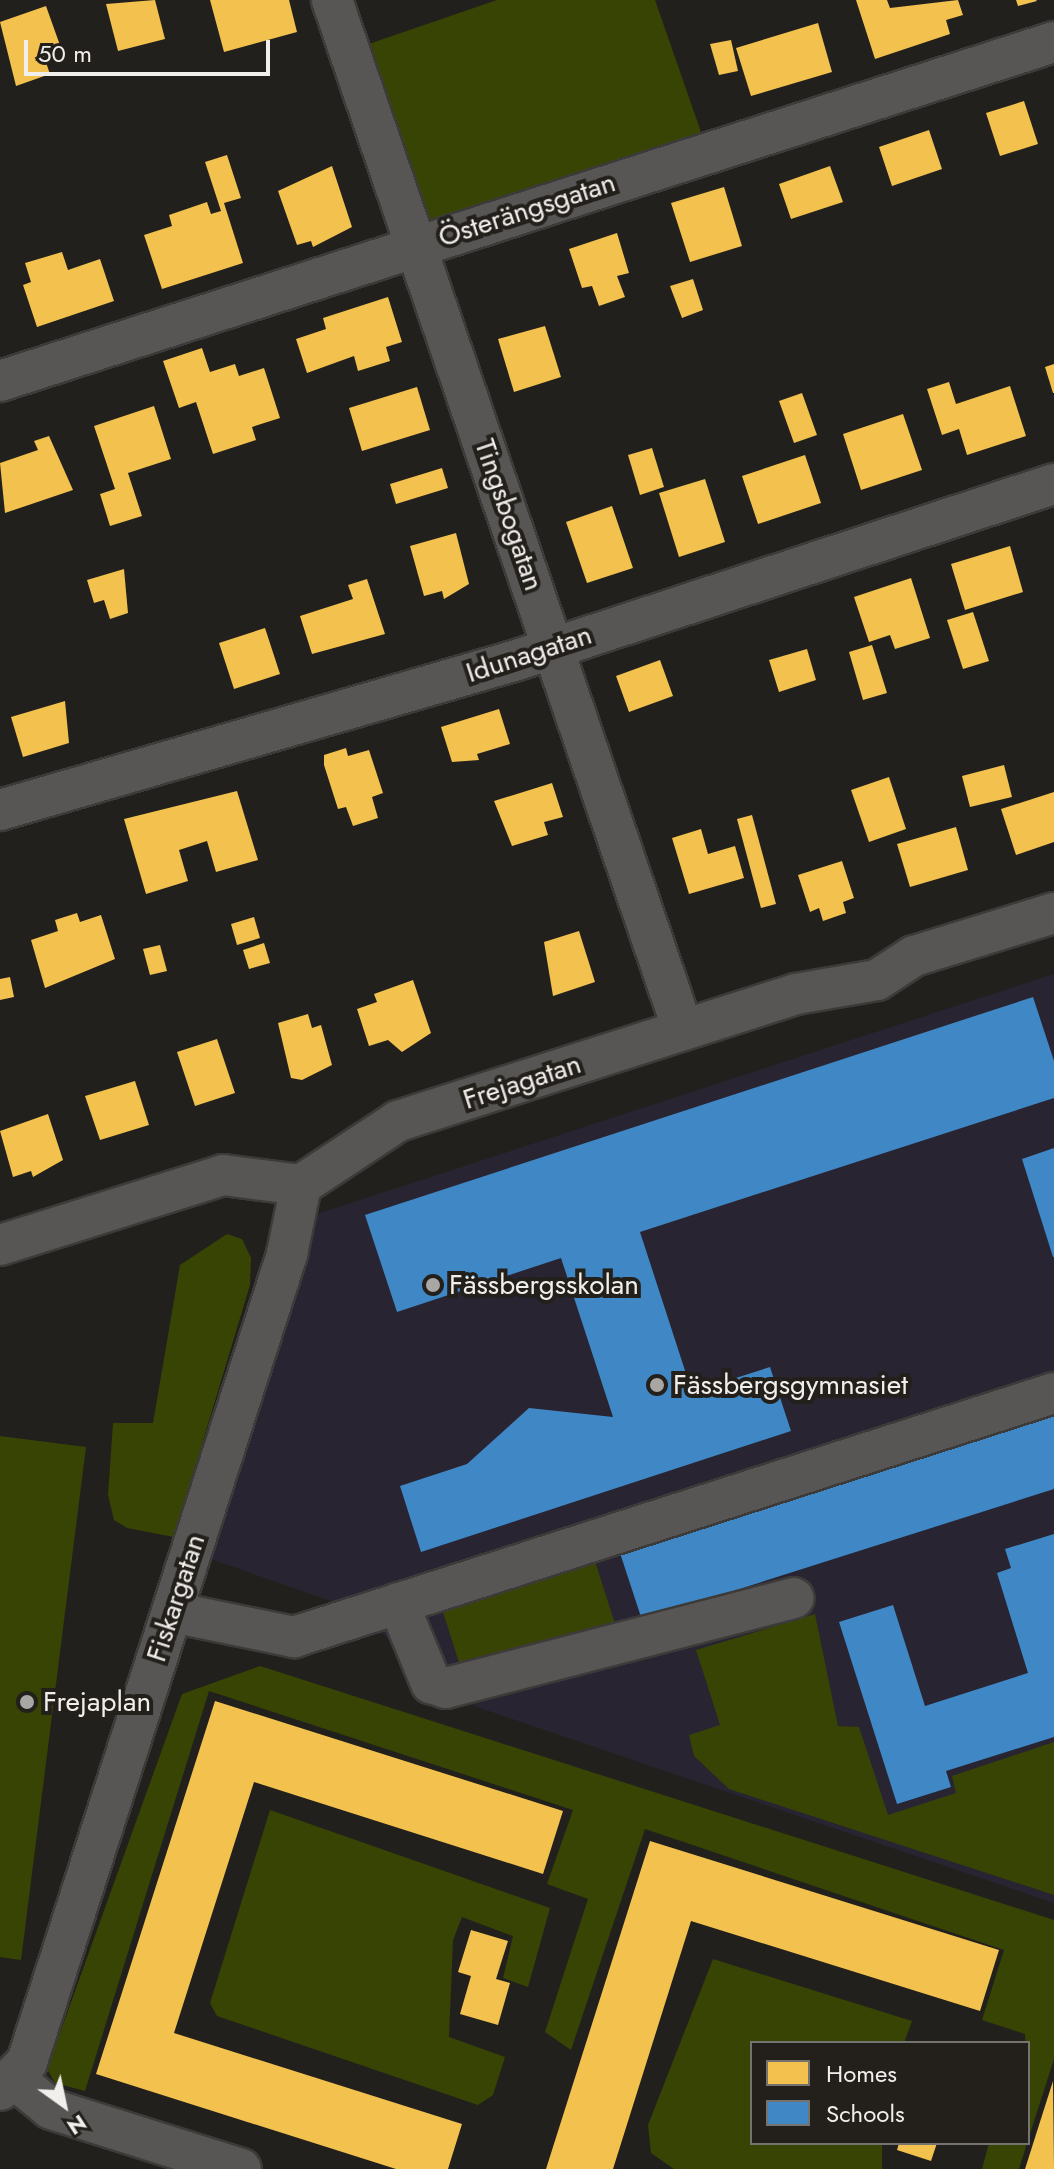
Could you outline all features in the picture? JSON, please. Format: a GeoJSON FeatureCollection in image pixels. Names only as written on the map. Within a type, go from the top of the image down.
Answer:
{"type":"FeatureCollection","features":[{"type":"Feature","properties":{"kind":"street","name":"Tingsbogatan"},"geometry":{"type":"LineString","coordinates":[[332,0],[683,1030]]}},
{"type":"Feature","properties":{"kind":"street","name":"Österängsgatan"},"geometry":{"type":"LineString","coordinates":[[0,381],[1054,42]]}},
{"type":"Feature","properties":{"kind":"street","name":"Idunagatan"},"geometry":{"type":"LineString","coordinates":[[0,810],[554,646],[1054,484]]}},
{"type":"Feature","properties":{"kind":"street","name":"Frejagatan"},"geometry":{"type":"LineString","coordinates":[[301,1185],[398,1121],[796,994],[877,980],[914,956],[1054,913]]}},
{"type":"Feature","properties":{"kind":"street"},"geometry":{"type":"LineString","coordinates":[[0,1245],[223,1175],[301,1185]]}},
{"type":"Feature","properties":{"kind":"street","name":"Fiskargatan"},"geometry":{"type":"LineString","coordinates":[[8,2085],[172,1612],[287,1254],[301,1185]]}},
{"type":"Feature","properties":{"kind":"street"},"geometry":{"type":"LineString","coordinates":[[172,1612],[294,1637],[1054,1393]]}},
{"type":"Feature","properties":{"kind":"street"},"geometry":{"type":"LineString","coordinates":[[398,1603],[431,1683],[446,1688],[794,1598]]}},
{"type":"Feature","properties":{"kind":"street"},"geometry":{"type":"LineString","coordinates":[[8,2085],[36,2102],[241,2169]]}},
{"type":"Feature","properties":{"kind":"shaded area","name":"Fässbergsgymnasiet"},"geometry":{"type":"Polygon","coordinates":[[[1054,974],[1054,1903],[474,1706],[348,1607],[202,1556],[317,1214],[1054,974]]]}},
{"type":"Feature","properties":{"kind":"green space"},"geometry":{"type":"Polygon","coordinates":[[[497,0],[655,0],[701,132],[422,228],[360,47],[497,0]]]}},
{"type":"Feature","properties":{"kind":"green space"},"geometry":{"type":"Polygon","coordinates":[[[227,1234],[242,1239],[251,1258],[250,1285],[174,1537],[127,1528],[114,1520],[108,1495],[113,1423],[153,1423],[180,1265],[227,1234]]]}},
{"type":"Feature","properties":{"kind":"green space","name":"Frejaplan"},"geometry":{"type":"Polygon","coordinates":[[[0,1436],[86,1447],[21,1960],[0,1957],[0,1436]]]}},
{"type":"Feature","properties":{"kind":"green space"},"geometry":{"type":"Polygon","coordinates":[[[594,1558],[615,1624],[462,1672],[441,1606],[594,1558]]]}},
{"type":"Feature","properties":{"kind":"green space"},"geometry":{"type":"Polygon","coordinates":[[[815,1614],[838,1726],[859,1727],[888,1815],[956,1793],[952,1776],[1054,1742],[1054,1895],[729,1789],[694,1756],[689,1735],[720,1725],[696,1650],[815,1614]]]}},
{"type":"Feature","properties":{"kind":"green space"},"geometry":{"type":"Polygon","coordinates":[[[260,1666],[1054,1920],[1054,2059],[1030,2134],[1030,2041],[1025,2041],[1025,2034],[982,2020],[1004,1950],[645,1829],[571,2050],[545,2032],[588,1899],[547,1884],[573,1810],[209,1691],[85,2091],[55,2083],[47,2069],[182,1694],[260,1666]]]}},
{"type":"Feature","properties":{"kind":"green space"},"geometry":{"type":"Polygon","coordinates":[[[270,1810],[550,1908],[528,1987],[503,1978],[513,1936],[462,1917],[453,1940],[449,2037],[505,2057],[493,2095],[478,2105],[217,2016],[210,2003],[270,1810]]]}},
{"type":"Feature","properties":{"kind":"green space"},"geometry":{"type":"Polygon","coordinates":[[[713,1959],[912,2021],[905,2041],[750,2041],[750,2145],[882,2145],[882,2169],[674,2169],[651,2153],[648,2125],[713,1959]]]}},
{"type":"Feature","properties":{"kind":"green space"},"geometry":{"type":"Polygon","coordinates":[[[988,2145],[1026,2145],[1019,2169],[982,2169],[988,2145]]]}},
{"type":"Feature","properties":{"kind":"building: Homes"},"geometry":{"type":"Polygon","coordinates":[[[155,0],[165,39],[118,51],[106,4],[155,0]]]}},
{"type":"Feature","properties":{"kind":"building: Homes"},"geometry":{"type":"Polygon","coordinates":[[[210,0],[289,0],[297,32],[224,52],[210,0]]]}},
{"type":"Feature","properties":{"kind":"building: Homes"},"geometry":{"type":"Polygon","coordinates":[[[856,0],[887,0],[890,8],[958,0],[963,15],[946,20],[950,34],[875,59],[856,0]]]}},
{"type":"Feature","properties":{"kind":"building: Homes"},"geometry":{"type":"Polygon","coordinates":[[[1016,0],[1036,0],[1037,1],[1018,6],[1016,0]]]}},
{"type":"Feature","properties":{"kind":"building: Homes"},"geometry":{"type":"Polygon","coordinates":[[[46,6],[61,48],[43,54],[50,74],[16,86],[0,22],[46,6]]]}},
{"type":"Feature","properties":{"kind":"building: Homes"},"geometry":{"type":"Polygon","coordinates":[[[818,23],[832,72],[751,96],[736,48],[818,23]]]}},
{"type":"Feature","properties":{"kind":"building: Homes"},"geometry":{"type":"Polygon","coordinates":[[[731,40],[738,71],[719,75],[710,44],[731,40]]]}},
{"type":"Feature","properties":{"kind":"building: Homes"},"geometry":{"type":"Polygon","coordinates":[[[1024,101],[1038,144],[1000,156],[986,113],[1024,101]]]}},
{"type":"Feature","properties":{"kind":"building: Homes"},"geometry":{"type":"Polygon","coordinates":[[[929,130],[942,169],[892,186],[879,147],[929,130]]]}},
{"type":"Feature","properties":{"kind":"building: Homes"},"geometry":{"type":"Polygon","coordinates":[[[227,155],[241,198],[224,203],[243,263],[162,289],[144,235],[172,226],[169,215],[207,202],[211,214],[221,211],[205,162],[227,155]]]}},
{"type":"Feature","properties":{"kind":"building: Homes"},"geometry":{"type":"Polygon","coordinates":[[[332,166],[352,227],[313,247],[311,241],[297,245],[278,191],[332,166]]]}},
{"type":"Feature","properties":{"kind":"building: Homes"},"geometry":{"type":"Polygon","coordinates":[[[830,166],[843,202],[791,219],[779,184],[830,166]]]}},
{"type":"Feature","properties":{"kind":"building: Homes"},"geometry":{"type":"Polygon","coordinates":[[[724,187],[742,246],[690,262],[671,203],[724,187]]]}},
{"type":"Feature","properties":{"kind":"building: Homes"},"geometry":{"type":"Polygon","coordinates":[[[617,233],[629,273],[617,276],[625,297],[599,306],[592,286],[582,288],[569,249],[617,233]]]}},
{"type":"Feature","properties":{"kind":"building: Homes"},"geometry":{"type":"Polygon","coordinates":[[[62,252],[68,270],[100,259],[114,301],[37,327],[23,285],[31,282],[25,263],[62,252]]]}},
{"type":"Feature","properties":{"kind":"building: Homes"},"geometry":{"type":"Polygon","coordinates":[[[693,279],[703,310],[682,318],[670,286],[693,279]]]}},
{"type":"Feature","properties":{"kind":"building: Homes"},"geometry":{"type":"Polygon","coordinates":[[[388,297],[402,342],[386,347],[390,361],[358,371],[354,356],[307,373],[296,339],[326,329],[323,318],[388,297]]]}},
{"type":"Feature","properties":{"kind":"building: Homes"},"geometry":{"type":"Polygon","coordinates":[[[545,326],[561,377],[514,392],[498,339],[545,326]]]}},
{"type":"Feature","properties":{"kind":"building: Homes"},"geometry":{"type":"Polygon","coordinates":[[[202,348],[210,372],[235,364],[239,376],[264,368],[280,418],[252,427],[256,440],[213,454],[196,402],[179,408],[163,361],[202,348]]]}},
{"type":"Feature","properties":{"kind":"building: Homes"},"geometry":{"type":"Polygon","coordinates":[[[1054,364],[1054,393],[1053,393],[1045,367],[1054,364]]]}},
{"type":"Feature","properties":{"kind":"building: Homes"},"geometry":{"type":"Polygon","coordinates":[[[949,382],[956,404],[1010,386],[1026,436],[967,455],[959,429],[942,435],[927,389],[949,382]]]}},
{"type":"Feature","properties":{"kind":"building: Homes"},"geometry":{"type":"Polygon","coordinates":[[[417,387],[430,430],[362,451],[349,408],[417,387]]]}},
{"type":"Feature","properties":{"kind":"building: Homes"},"geometry":{"type":"Polygon","coordinates":[[[802,393],[817,435],[794,443],[779,401],[802,393]]]}},
{"type":"Feature","properties":{"kind":"building: Homes"},"geometry":{"type":"Polygon","coordinates":[[[154,406],[171,459],[128,473],[142,516],[110,526],[100,494],[115,489],[94,426],[154,406]]]}},
{"type":"Feature","properties":{"kind":"building: Homes"},"geometry":{"type":"Polygon","coordinates":[[[903,414],[922,470],[861,490],[843,434],[903,414]]]}},
{"type":"Feature","properties":{"kind":"building: Homes"},"geometry":{"type":"Polygon","coordinates":[[[49,436],[73,490],[5,513],[0,463],[38,450],[34,441],[49,436]]]}},
{"type":"Feature","properties":{"kind":"building: Homes"},"geometry":{"type":"Polygon","coordinates":[[[652,448],[664,487],[640,495],[628,455],[652,448]]]}},
{"type":"Feature","properties":{"kind":"building: Homes"},"geometry":{"type":"Polygon","coordinates":[[[805,455],[821,503],[758,524],[742,476],[805,455]]]}},
{"type":"Feature","properties":{"kind":"building: Homes"},"geometry":{"type":"Polygon","coordinates":[[[442,468],[448,488],[396,504],[390,484],[442,468]]]}},
{"type":"Feature","properties":{"kind":"building: Homes"},"geometry":{"type":"Polygon","coordinates":[[[705,479],[725,542],[679,557],[659,493],[705,479]]]}},
{"type":"Feature","properties":{"kind":"building: Homes"},"geometry":{"type":"Polygon","coordinates":[[[612,506],[633,568],[587,583],[566,522],[612,506]]]}},
{"type":"Feature","properties":{"kind":"building: Homes"},"geometry":{"type":"Polygon","coordinates":[[[456,533],[469,584],[444,599],[442,591],[424,596],[410,546],[456,533]]]}},
{"type":"Feature","properties":{"kind":"building: Homes"},"geometry":{"type":"Polygon","coordinates":[[[1010,546],[1023,592],[965,610],[951,564],[1010,546]]]}},
{"type":"Feature","properties":{"kind":"building: Homes"},"geometry":{"type":"Polygon","coordinates":[[[124,569],[128,613],[110,619],[104,600],[94,603],[87,580],[124,569]]]}},
{"type":"Feature","properties":{"kind":"building: Homes"},"geometry":{"type":"Polygon","coordinates":[[[911,578],[930,638],[895,649],[890,635],[869,642],[854,597],[911,578]]]}},
{"type":"Feature","properties":{"kind":"building: Homes"},"geometry":{"type":"Polygon","coordinates":[[[367,579],[385,634],[312,654],[300,616],[353,599],[348,585],[367,579]]]}},
{"type":"Feature","properties":{"kind":"building: Homes"},"geometry":{"type":"Polygon","coordinates":[[[973,612],[989,661],[963,669],[947,620],[973,612]]]}},
{"type":"Feature","properties":{"kind":"building: Homes"},"geometry":{"type":"Polygon","coordinates":[[[265,628],[280,674],[234,689],[219,643],[265,628]]]}},
{"type":"Feature","properties":{"kind":"building: Homes"},"geometry":{"type":"Polygon","coordinates":[[[872,645],[887,693],[863,700],[849,652],[872,645]]]}},
{"type":"Feature","properties":{"kind":"building: Homes"},"geometry":{"type":"Polygon","coordinates":[[[807,649],[816,680],[779,692],[769,660],[807,649]]]}},
{"type":"Feature","properties":{"kind":"building: Homes"},"geometry":{"type":"Polygon","coordinates":[[[660,660],[673,696],[629,712],[616,676],[660,660]]]}},
{"type":"Feature","properties":{"kind":"building: Homes"},"geometry":{"type":"Polygon","coordinates":[[[65,701],[69,743],[23,757],[11,717],[65,701]]]}},
{"type":"Feature","properties":{"kind":"building: Homes"},"geometry":{"type":"Polygon","coordinates":[[[499,709],[510,744],[477,754],[479,760],[452,762],[441,727],[499,709]]]}},
{"type":"Feature","properties":{"kind":"building: Homes"},"geometry":{"type":"Polygon","coordinates":[[[346,748],[348,756],[369,750],[383,793],[372,797],[378,818],[353,826],[346,807],[338,809],[324,765],[324,755],[346,748]]]}},
{"type":"Feature","properties":{"kind":"building: Homes"},"geometry":{"type":"Polygon","coordinates":[[[1004,765],[1012,797],[970,807],[962,776],[1004,765]]]}},
{"type":"Feature","properties":{"kind":"building: Homes"},"geometry":{"type":"Polygon","coordinates":[[[889,777],[906,829],[869,842],[851,790],[889,777]]]}},
{"type":"Feature","properties":{"kind":"building: Homes"},"geometry":{"type":"Polygon","coordinates":[[[552,783],[563,817],[544,822],[548,835],[512,846],[494,801],[552,783]]]}},
{"type":"Feature","properties":{"kind":"building: Homes"},"geometry":{"type":"Polygon","coordinates":[[[237,791],[258,860],[216,872],[207,841],[179,850],[188,881],[146,894],[124,819],[237,791]]]}},
{"type":"Feature","properties":{"kind":"building: Homes"},"geometry":{"type":"Polygon","coordinates":[[[1054,792],[1054,842],[1016,855],[1001,809],[1054,792]]]}},
{"type":"Feature","properties":{"kind":"building: Homes"},"geometry":{"type":"Polygon","coordinates":[[[752,815],[776,904],[761,908],[737,819],[752,815]]]}},
{"type":"Feature","properties":{"kind":"building: Homes"},"geometry":{"type":"Polygon","coordinates":[[[956,827],[968,870],[910,887],[897,844],[956,827]]]}},
{"type":"Feature","properties":{"kind":"building: Homes"},"geometry":{"type":"Polygon","coordinates":[[[701,829],[708,854],[735,846],[744,878],[689,894],[672,838],[701,829]]]}},
{"type":"Feature","properties":{"kind":"building: Homes"},"geometry":{"type":"Polygon","coordinates":[[[842,861],[854,898],[843,902],[846,913],[823,921],[819,908],[810,912],[798,875],[842,861]]]}},
{"type":"Feature","properties":{"kind":"building: Homes"},"geometry":{"type":"Polygon","coordinates":[[[77,913],[80,922],[101,915],[115,959],[45,988],[31,940],[58,931],[55,920],[77,913]]]}},
{"type":"Feature","properties":{"kind":"building: Homes"},"geometry":{"type":"Polygon","coordinates":[[[254,917],[260,938],[237,945],[231,924],[254,917]]]}},
{"type":"Feature","properties":{"kind":"building: Homes"},"geometry":{"type":"Polygon","coordinates":[[[579,931],[595,982],[553,996],[544,942],[579,931]]]}},
{"type":"Feature","properties":{"kind":"building: Homes"},"geometry":{"type":"Polygon","coordinates":[[[264,943],[270,963],[249,969],[243,950],[264,943]]]}},
{"type":"Feature","properties":{"kind":"building: Homes"},"geometry":{"type":"Polygon","coordinates":[[[160,945],[167,971],[150,975],[143,949],[160,945]]]}},
{"type":"Feature","properties":{"kind":"building: Homes"},"geometry":{"type":"Polygon","coordinates":[[[10,977],[14,997],[0,1000],[0,979],[10,977]]]}},
{"type":"Feature","properties":{"kind":"building: Homes"},"geometry":{"type":"Polygon","coordinates":[[[413,980],[431,1033],[402,1052],[388,1040],[369,1046],[357,1009],[377,1002],[374,994],[413,980]]]}},
{"type":"Feature","properties":{"kind":"building: Homes"},"geometry":{"type":"Polygon","coordinates":[[[308,1014],[312,1028],[321,1025],[332,1065],[302,1080],[291,1078],[278,1023],[308,1014]]]}},
{"type":"Feature","properties":{"kind":"building: Homes"},"geometry":{"type":"Polygon","coordinates":[[[217,1039],[235,1093],[195,1106],[177,1052],[217,1039]]]}},
{"type":"Feature","properties":{"kind":"building: Homes"},"geometry":{"type":"Polygon","coordinates":[[[135,1081],[149,1125],[100,1140],[85,1096],[135,1081]]]}},
{"type":"Feature","properties":{"kind":"building: Homes"},"geometry":{"type":"Polygon","coordinates":[[[48,1114],[63,1160],[33,1177],[31,1171],[13,1177],[0,1131],[48,1114]]]}},
{"type":"Feature","properties":{"kind":"building: Homes"},"geometry":{"type":"Polygon","coordinates":[[[215,1701],[563,1811],[543,1874],[254,1782],[174,2033],[462,2124],[448,2169],[396,2169],[96,2074],[215,1701]]]}},
{"type":"Feature","properties":{"kind":"building: Homes"},"geometry":{"type":"Polygon","coordinates":[[[650,1841],[999,1950],[980,2011],[691,1921],[613,2169],[546,2169],[650,1841]]]}},
{"type":"Feature","properties":{"kind":"building: Homes"},"geometry":{"type":"Polygon","coordinates":[[[471,1930],[508,1941],[496,1979],[510,1983],[498,2025],[460,2014],[471,1976],[458,1972],[471,1930]]]}},
{"type":"Feature","properties":{"kind":"building: Homes"},"geometry":{"type":"Polygon","coordinates":[[[1053,2081],[1054,2169],[1025,2169],[1053,2081]]]}},
{"type":"Feature","properties":{"kind":"building: Homes"},"geometry":{"type":"Polygon","coordinates":[[[898,2145],[936,2145],[931,2161],[897,2150],[898,2145]]]}},
{"type":"Feature","properties":{"kind":"building: Schools","name":"Fässbergsskolan"},"geometry":{"type":"Polygon","coordinates":[[[1033,997],[1054,1061],[1054,1098],[640,1232],[692,1392],[770,1367],[791,1431],[421,1552],[400,1486],[467,1464],[529,1408],[613,1417],[561,1258],[397,1312],[365,1215],[1033,997]]]}},
{"type":"Feature","properties":{"kind":"building: Schools"},"geometry":{"type":"Polygon","coordinates":[[[1054,1148],[1054,1257],[1053,1257],[1022,1159],[1054,1148]]]}},
{"type":"Feature","properties":{"kind":"building: Schools"},"geometry":{"type":"Polygon","coordinates":[[[1054,1416],[1054,1489],[642,1620],[620,1553],[1054,1416]]]}},
{"type":"Feature","properties":{"kind":"building: Schools"},"geometry":{"type":"Polygon","coordinates":[[[1054,1534],[1054,1737],[946,1771],[951,1787],[897,1804],[839,1622],[893,1605],[925,1706],[1028,1673],[997,1573],[1011,1568],[1005,1549],[1054,1534]]]}},
{"type":"Feature","properties":{"kind":"place","name":"Fässbergsskolan"},"geometry":{"type":"Point","coordinates":[433,1285]}},
{"type":"Feature","properties":{"kind":"place","name":"Fässbergsgymnasiet"},"geometry":{"type":"Point","coordinates":[657,1385]}},
{"type":"Feature","properties":{"kind":"place","name":"Frejaplan"},"geometry":{"type":"Point","coordinates":[27,1702]}}]}
